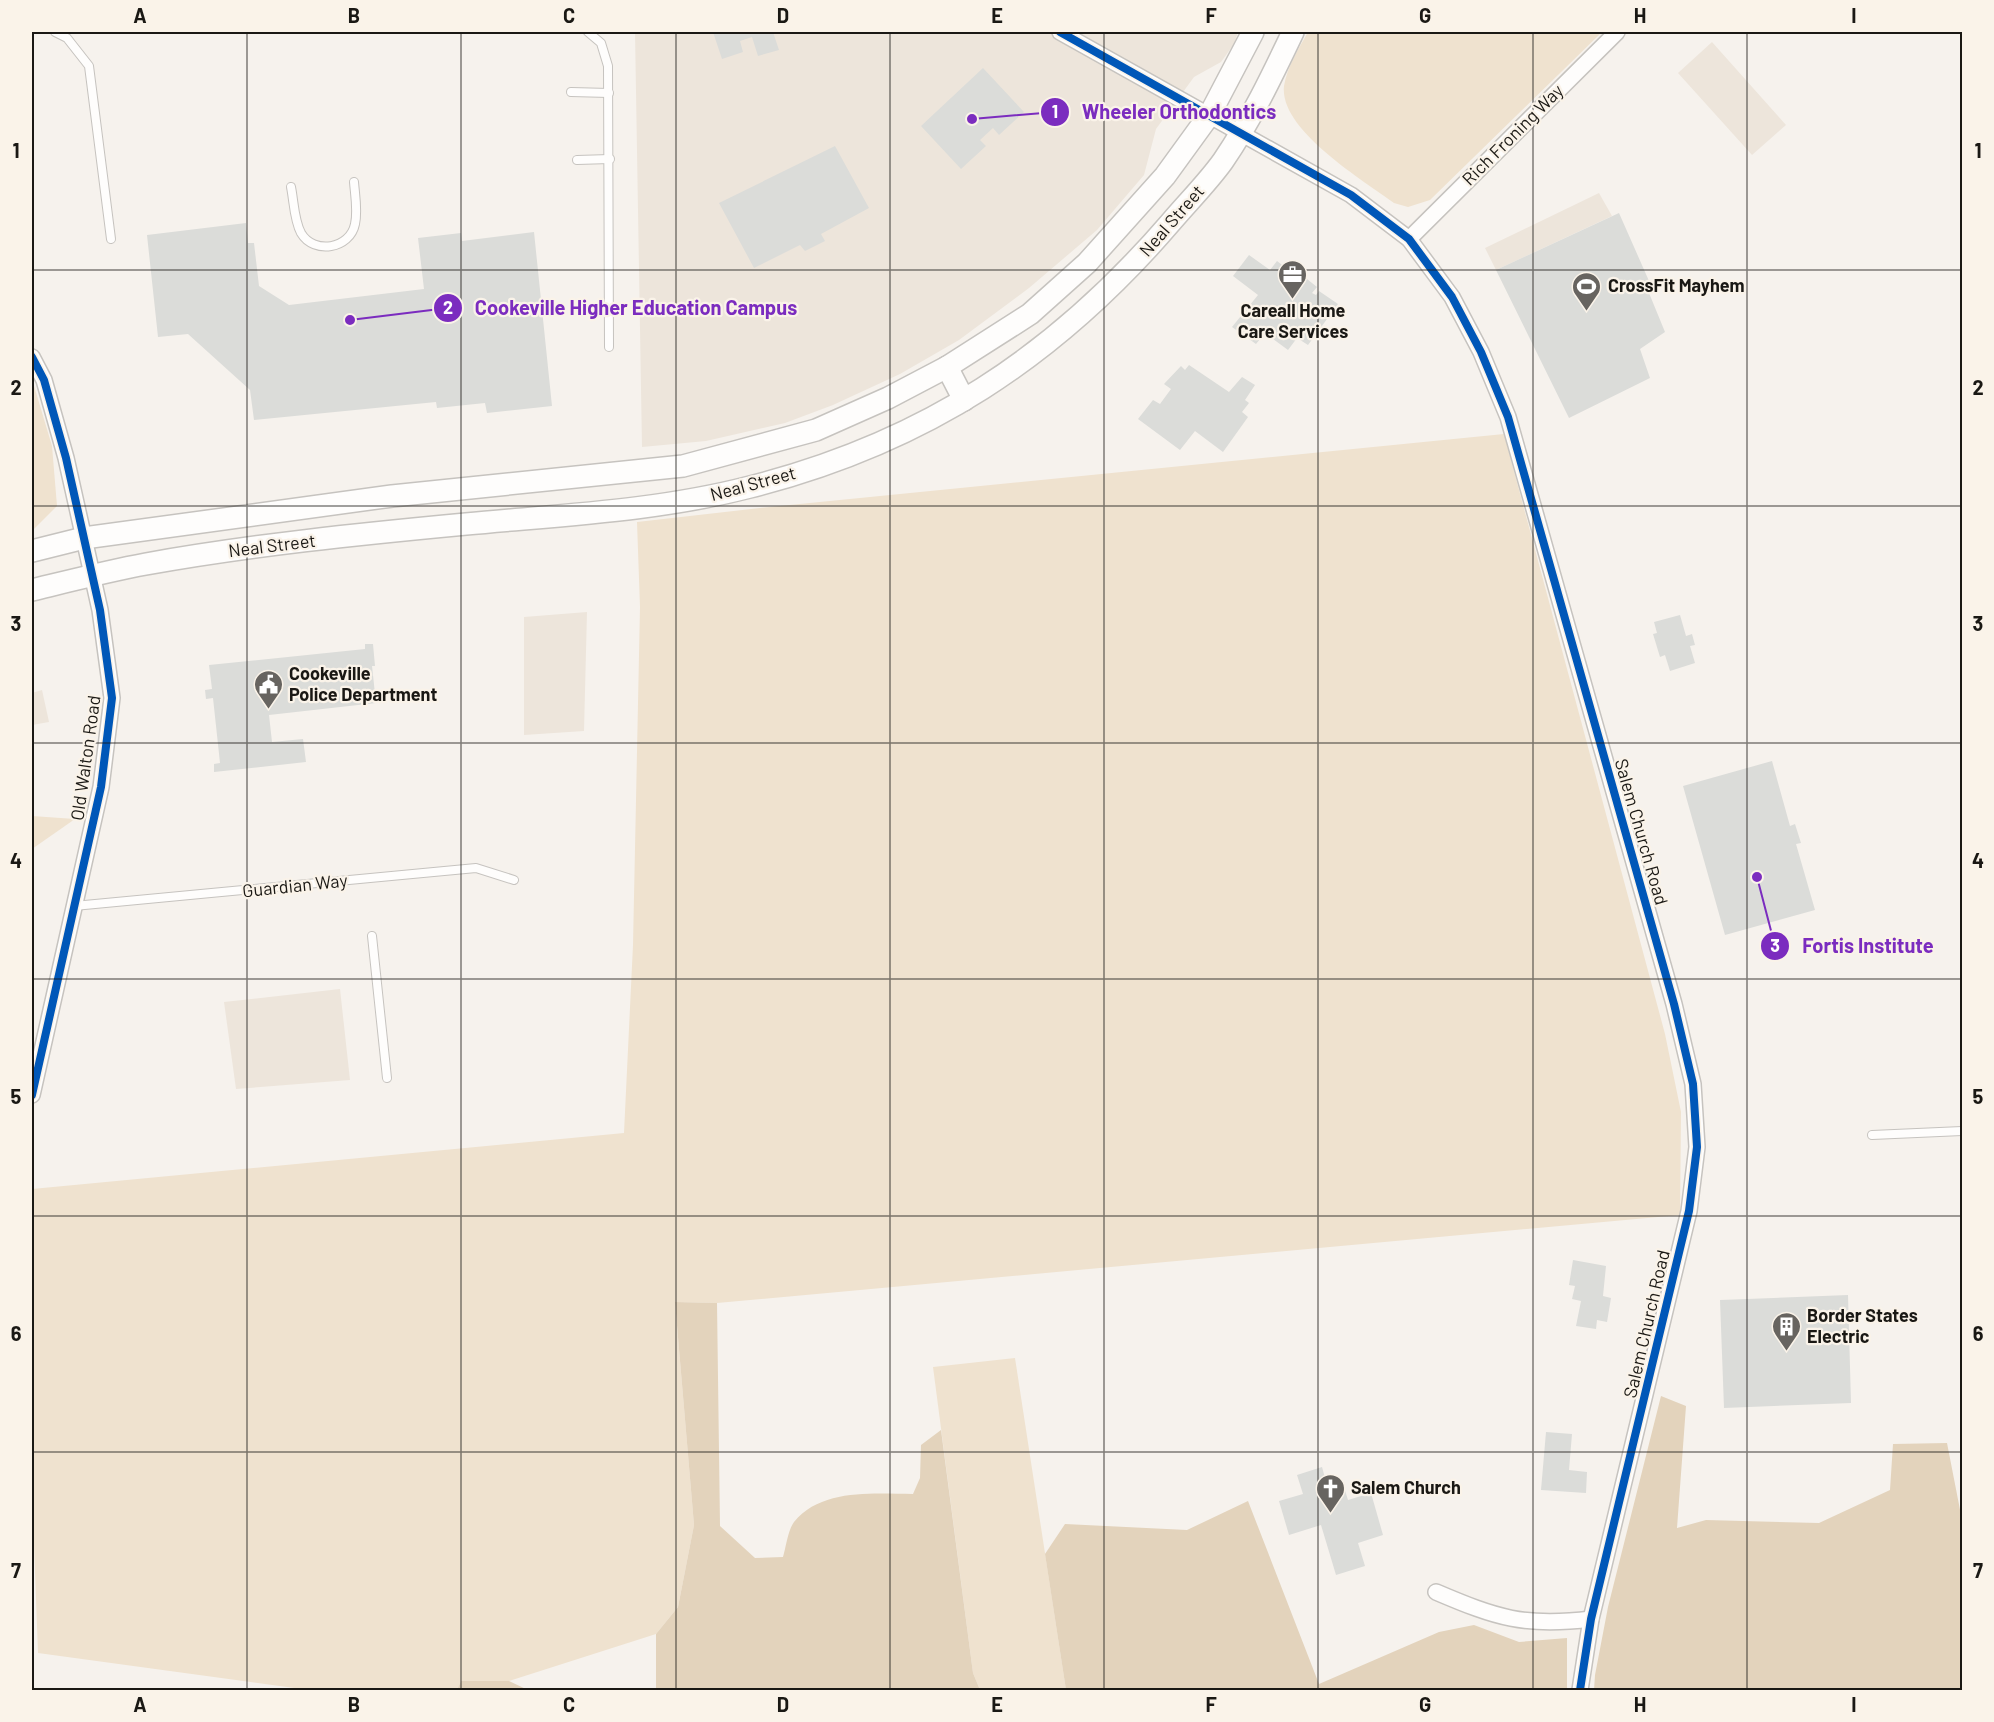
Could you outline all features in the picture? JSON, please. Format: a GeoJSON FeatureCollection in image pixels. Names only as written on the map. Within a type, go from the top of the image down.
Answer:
{"type":"FeatureCollection","features":[{"type":"Feature","properties":{"kind":"main road","name":"Neal Street"},"geometry":{"type":"LineString","coordinates":[[32,551],[84,538],[392,496],[683,466],[816,430],[888,398],[947,367],[1030,314],[1103,248],[1165,176],[1210,114],[1253,32]]}},
{"type":"Feature","properties":{"kind":"main road","name":"Neal Street"},"geometry":{"type":"LineString","coordinates":[[32,590],[143,564],[261,547],[464,524],[632,510],[751,487],[839,459],[898,436],[964,400],[1042,349],[1128,272],[1221,164],[1241,132],[1293,32]]}},
{"type":"Feature","properties":{"kind":"main road"},"geometry":{"type":"LineString","coordinates":[[947,367],[964,400]]}},
{"type":"Feature","properties":{"kind":"street","name":"Salem Church Road"},"geometry":{"type":"LineString","coordinates":[[1060,32],[1351,195],[1409,239],[1452,297],[1481,352],[1508,417],[1671,992],[1693,1084],[1697,1148],[1689,1211],[1591,1619],[1580,1690]]}},
{"type":"Feature","properties":{"kind":"street","name":"Rich Froning Way"},"geometry":{"type":"LineString","coordinates":[[1409,239],[1617,32]]}},
{"type":"Feature","properties":{"kind":"street","name":"Old Walton Road"},"geometry":{"type":"LineString","coordinates":[[32,357],[44,380],[84,538],[100,610],[112,698],[101,787],[32,1095]]}},
{"type":"Feature","properties":{"kind":"street"},"geometry":{"type":"LineString","coordinates":[[1436,1592],[1479,1610],[1522,1622],[1557,1623],[1591,1619]]}},
{"type":"Feature","properties":{"kind":"lane"},"geometry":{"type":"LineString","coordinates":[[55,32],[67,38],[89,66],[111,239]]}},
{"type":"Feature","properties":{"kind":"lane"},"geometry":{"type":"LineString","coordinates":[[588,32],[601,43],[608,66],[609,347]]}},
{"type":"Feature","properties":{"kind":"lane"},"geometry":{"type":"LineString","coordinates":[[571,92],[609,93]]}},
{"type":"Feature","properties":{"kind":"lane"},"geometry":{"type":"LineString","coordinates":[[577,160],[610,159]]}},
{"type":"Feature","properties":{"kind":"lane"},"geometry":{"type":"LineString","coordinates":[[291,188],[302,236],[315,245],[332,247],[346,240],[355,225],[354,182]]}},
{"type":"Feature","properties":{"kind":"lane","name":"Guardian Way"},"geometry":{"type":"LineString","coordinates":[[74,906],[476,868],[514,880]]}},
{"type":"Feature","properties":{"kind":"lane"},"geometry":{"type":"LineString","coordinates":[[372,936],[387,1078]]}},
{"type":"Feature","properties":{"kind":"lane"},"geometry":{"type":"LineString","coordinates":[[1872,1135],[1962,1131]]}},
{"type":"Feature","properties":{"kind":"shaded area"},"geometry":{"type":"Polygon","coordinates":[[[635,32],[1238,32],[1234,44],[1221,62],[1194,77],[1156,129],[1144,175],[1097,230],[1029,288],[959,340],[900,374],[833,405],[785,423],[706,441],[642,447],[635,32]]]}},
{"type":"Feature","properties":{"kind":"shaded area"},"geometry":{"type":"Polygon","coordinates":[[[1308,32],[1602,32],[1430,200],[1408,207],[1394,203],[1344,167],[1308,136],[1295,120],[1286,103],[1284,86],[1297,51],[1308,32]]]}},
{"type":"Feature","properties":{"kind":"shaded area"},"geometry":{"type":"Polygon","coordinates":[[[1712,42],[1786,125],[1752,155],[1678,73],[1712,42]]]}},
{"type":"Feature","properties":{"kind":"shaded area"},"geometry":{"type":"Polygon","coordinates":[[[1599,193],[1612,216],[1496,270],[1485,248],[1599,193]]]}},
{"type":"Feature","properties":{"kind":"shaded area"},"geometry":{"type":"Polygon","coordinates":[[[32,379],[52,446],[57,506],[32,531],[32,379]]]}},
{"type":"Feature","properties":{"kind":"shaded area"},"geometry":{"type":"Polygon","coordinates":[[[1504,434],[1665,1034],[1681,1112],[1680,1215],[717,1303],[675,1302],[694,1525],[678,1607],[656,1634],[509,1681],[461,1681],[457,1690],[309,1690],[38,1653],[32,1537],[32,1189],[624,1133],[633,945],[640,607],[637,522],[1504,434]]]}},
{"type":"Feature","properties":{"kind":"shaded area"},"geometry":{"type":"Polygon","coordinates":[[[587,612],[584,731],[524,735],[524,617],[587,612]]]}},
{"type":"Feature","properties":{"kind":"shaded area"},"geometry":{"type":"Polygon","coordinates":[[[42,690],[49,722],[32,725],[32,693],[42,690]]]}},
{"type":"Feature","properties":{"kind":"shaded area"},"geometry":{"type":"Polygon","coordinates":[[[32,816],[75,819],[32,849],[32,816]]]}},
{"type":"Feature","properties":{"kind":"shaded area"},"geometry":{"type":"Polygon","coordinates":[[[340,989],[350,1080],[236,1089],[224,1002],[340,989]]]}},
{"type":"Feature","properties":{"kind":"shaded area"},"geometry":{"type":"Polygon","coordinates":[[[675,1302],[717,1303],[720,1526],[755,1558],[783,1557],[794,1522],[819,1503],[849,1495],[913,1494],[920,1478],[921,1445],[941,1430],[973,1673],[980,1690],[656,1690],[656,1634],[678,1607],[694,1525],[675,1302]]]}},
{"type":"Feature","properties":{"kind":"shaded area"},"geometry":{"type":"Polygon","coordinates":[[[1015,1358],[1066,1690],[980,1690],[973,1673],[933,1367],[1015,1358]]]}},
{"type":"Feature","properties":{"kind":"shaded area"},"geometry":{"type":"Polygon","coordinates":[[[1661,1396],[1686,1406],[1677,1528],[1706,1520],[1819,1523],[1890,1490],[1893,1444],[1947,1443],[1962,1520],[1962,1690],[1594,1690],[1608,1607],[1661,1396]]]}},
{"type":"Feature","properties":{"kind":"shaded area"},"geometry":{"type":"Polygon","coordinates":[[[1248,1501],[1319,1684],[1439,1632],[1474,1625],[1519,1642],[1567,1638],[1567,1690],[1066,1690],[1045,1554],[1065,1524],[1187,1530],[1248,1501]]]}},
{"type":"Feature","properties":{"kind":"shaded area"},"geometry":{"type":"Polygon","coordinates":[[[461,1681],[509,1681],[528,1690],[457,1690],[461,1681]]]}},
{"type":"Feature","properties":{"kind":"building"},"geometry":{"type":"Polygon","coordinates":[[[713,32],[773,32],[779,50],[758,56],[752,37],[740,41],[743,52],[722,59],[713,32]]]}},
{"type":"Feature","properties":{"kind":"building"},"geometry":{"type":"Polygon","coordinates":[[[983,68],[1024,112],[999,135],[993,128],[980,140],[986,146],[961,169],[921,126],[983,68]]]}},
{"type":"Feature","properties":{"kind":"building"},"geometry":{"type":"Polygon","coordinates":[[[835,146],[869,208],[821,234],[825,241],[805,251],[800,245],[754,268],[719,203],[835,146]]]}},
{"type":"Feature","properties":{"kind":"building","name":"CrossFit Mayhem"},"geometry":{"type":"Polygon","coordinates":[[[1619,213],[1653,290],[1649,293],[1665,332],[1640,349],[1650,378],[1569,418],[1496,270],[1619,213]]]}},
{"type":"Feature","properties":{"kind":"building"},"geometry":{"type":"Polygon","coordinates":[[[246,223],[248,243],[254,243],[259,286],[289,305],[424,289],[418,238],[461,233],[462,241],[534,232],[552,406],[487,413],[485,403],[437,408],[436,402],[254,420],[250,390],[188,334],[158,337],[147,235],[246,223]]]}},
{"type":"Feature","properties":{"kind":"building","name":"Careall Home Care Services"},"geometry":{"type":"Polygon","coordinates":[[[1249,255],[1270,270],[1277,261],[1290,271],[1292,269],[1302,276],[1297,283],[1302,286],[1307,279],[1317,287],[1312,293],[1316,295],[1319,291],[1338,304],[1308,345],[1297,338],[1288,350],[1265,333],[1256,344],[1232,327],[1258,295],[1233,276],[1249,255]]]}},
{"type":"Feature","properties":{"kind":"building"},"geometry":{"type":"Polygon","coordinates":[[[1189,365],[1229,392],[1242,377],[1255,385],[1245,400],[1249,403],[1242,412],[1248,417],[1223,452],[1195,431],[1180,450],[1138,419],[1153,400],[1160,404],[1171,389],[1164,384],[1181,366],[1185,370],[1189,365]]]}},
{"type":"Feature","properties":{"kind":"building"},"geometry":{"type":"Polygon","coordinates":[[[1680,615],[1686,636],[1692,634],[1695,645],[1690,646],[1695,663],[1670,671],[1665,655],[1660,657],[1653,634],[1657,633],[1654,622],[1680,615]]]}},
{"type":"Feature","properties":{"kind":"building","name":"Cookeville Police Department"},"geometry":{"type":"Polygon","coordinates":[[[365,644],[373,644],[375,666],[372,666],[376,703],[269,715],[272,742],[303,739],[306,762],[214,772],[214,764],[220,763],[213,698],[206,699],[205,690],[212,689],[209,665],[365,649],[365,644]]]}},
{"type":"Feature","properties":{"kind":"building"},"geometry":{"type":"Polygon","coordinates":[[[1772,761],[1790,826],[1795,824],[1801,843],[1796,844],[1815,910],[1725,935],[1683,786],[1772,761]]]}},
{"type":"Feature","properties":{"kind":"building"},"geometry":{"type":"Polygon","coordinates":[[[1573,1260],[1606,1266],[1603,1296],[1611,1298],[1607,1322],[1597,1320],[1596,1329],[1576,1326],[1581,1301],[1572,1299],[1575,1286],[1569,1285],[1573,1260]]]}},
{"type":"Feature","properties":{"kind":"building","name":"Border States Electric"},"geometry":{"type":"Polygon","coordinates":[[[1848,1295],[1851,1403],[1724,1408],[1720,1300],[1848,1295]]]}},
{"type":"Feature","properties":{"kind":"building"},"geometry":{"type":"Polygon","coordinates":[[[1546,1432],[1572,1434],[1569,1470],[1587,1472],[1586,1493],[1541,1490],[1546,1432]]]}},
{"type":"Feature","properties":{"kind":"building","name":"Salem Church"},"geometry":{"type":"Polygon","coordinates":[[[1322,1467],[1327,1485],[1342,1481],[1348,1500],[1371,1493],[1383,1535],[1358,1543],[1365,1566],[1336,1575],[1321,1525],[1289,1535],[1279,1501],[1303,1494],[1297,1475],[1322,1467]]]}},
{"type":"Feature","properties":{"kind":"cycle path"},"geometry":{"type":"LineString","coordinates":[[1060,32],[1351,195],[1409,239],[1452,297],[1481,352],[1508,417],[1674,1004],[1693,1084],[1697,1147],[1689,1211],[1591,1619],[1580,1690]]}},
{"type":"Feature","properties":{"kind":"cycle path"},"geometry":{"type":"LineString","coordinates":[[32,357],[44,380],[66,458],[100,610],[112,698],[101,787],[32,1095]]}},
{"type":"Feature","properties":{"kind":"place","name":"Wheeler Orthodontics"},"geometry":{"type":"Point","coordinates":[972,119]}},
{"type":"Feature","properties":{"kind":"place","name":"Careall Home Care Services"},"geometry":{"type":"Point","coordinates":[1293,300]}},
{"type":"Feature","properties":{"kind":"place","name":"CrossFit Mayhem"},"geometry":{"type":"Point","coordinates":[1587,312]}},
{"type":"Feature","properties":{"kind":"place","name":"Cookeville Higher Education Campus"},"geometry":{"type":"Point","coordinates":[350,320]}},
{"type":"Feature","properties":{"kind":"place","name":"Cookeville Police Department"},"geometry":{"type":"Point","coordinates":[268,710]}},
{"type":"Feature","properties":{"kind":"place","name":"Fortis Institute"},"geometry":{"type":"Point","coordinates":[1757,877]}},
{"type":"Feature","properties":{"kind":"place","name":"Border States Electric"},"geometry":{"type":"Point","coordinates":[1786,1352]}},
{"type":"Feature","properties":{"kind":"place","name":"Salem Church"},"geometry":{"type":"Point","coordinates":[1330,1514]}}]}
